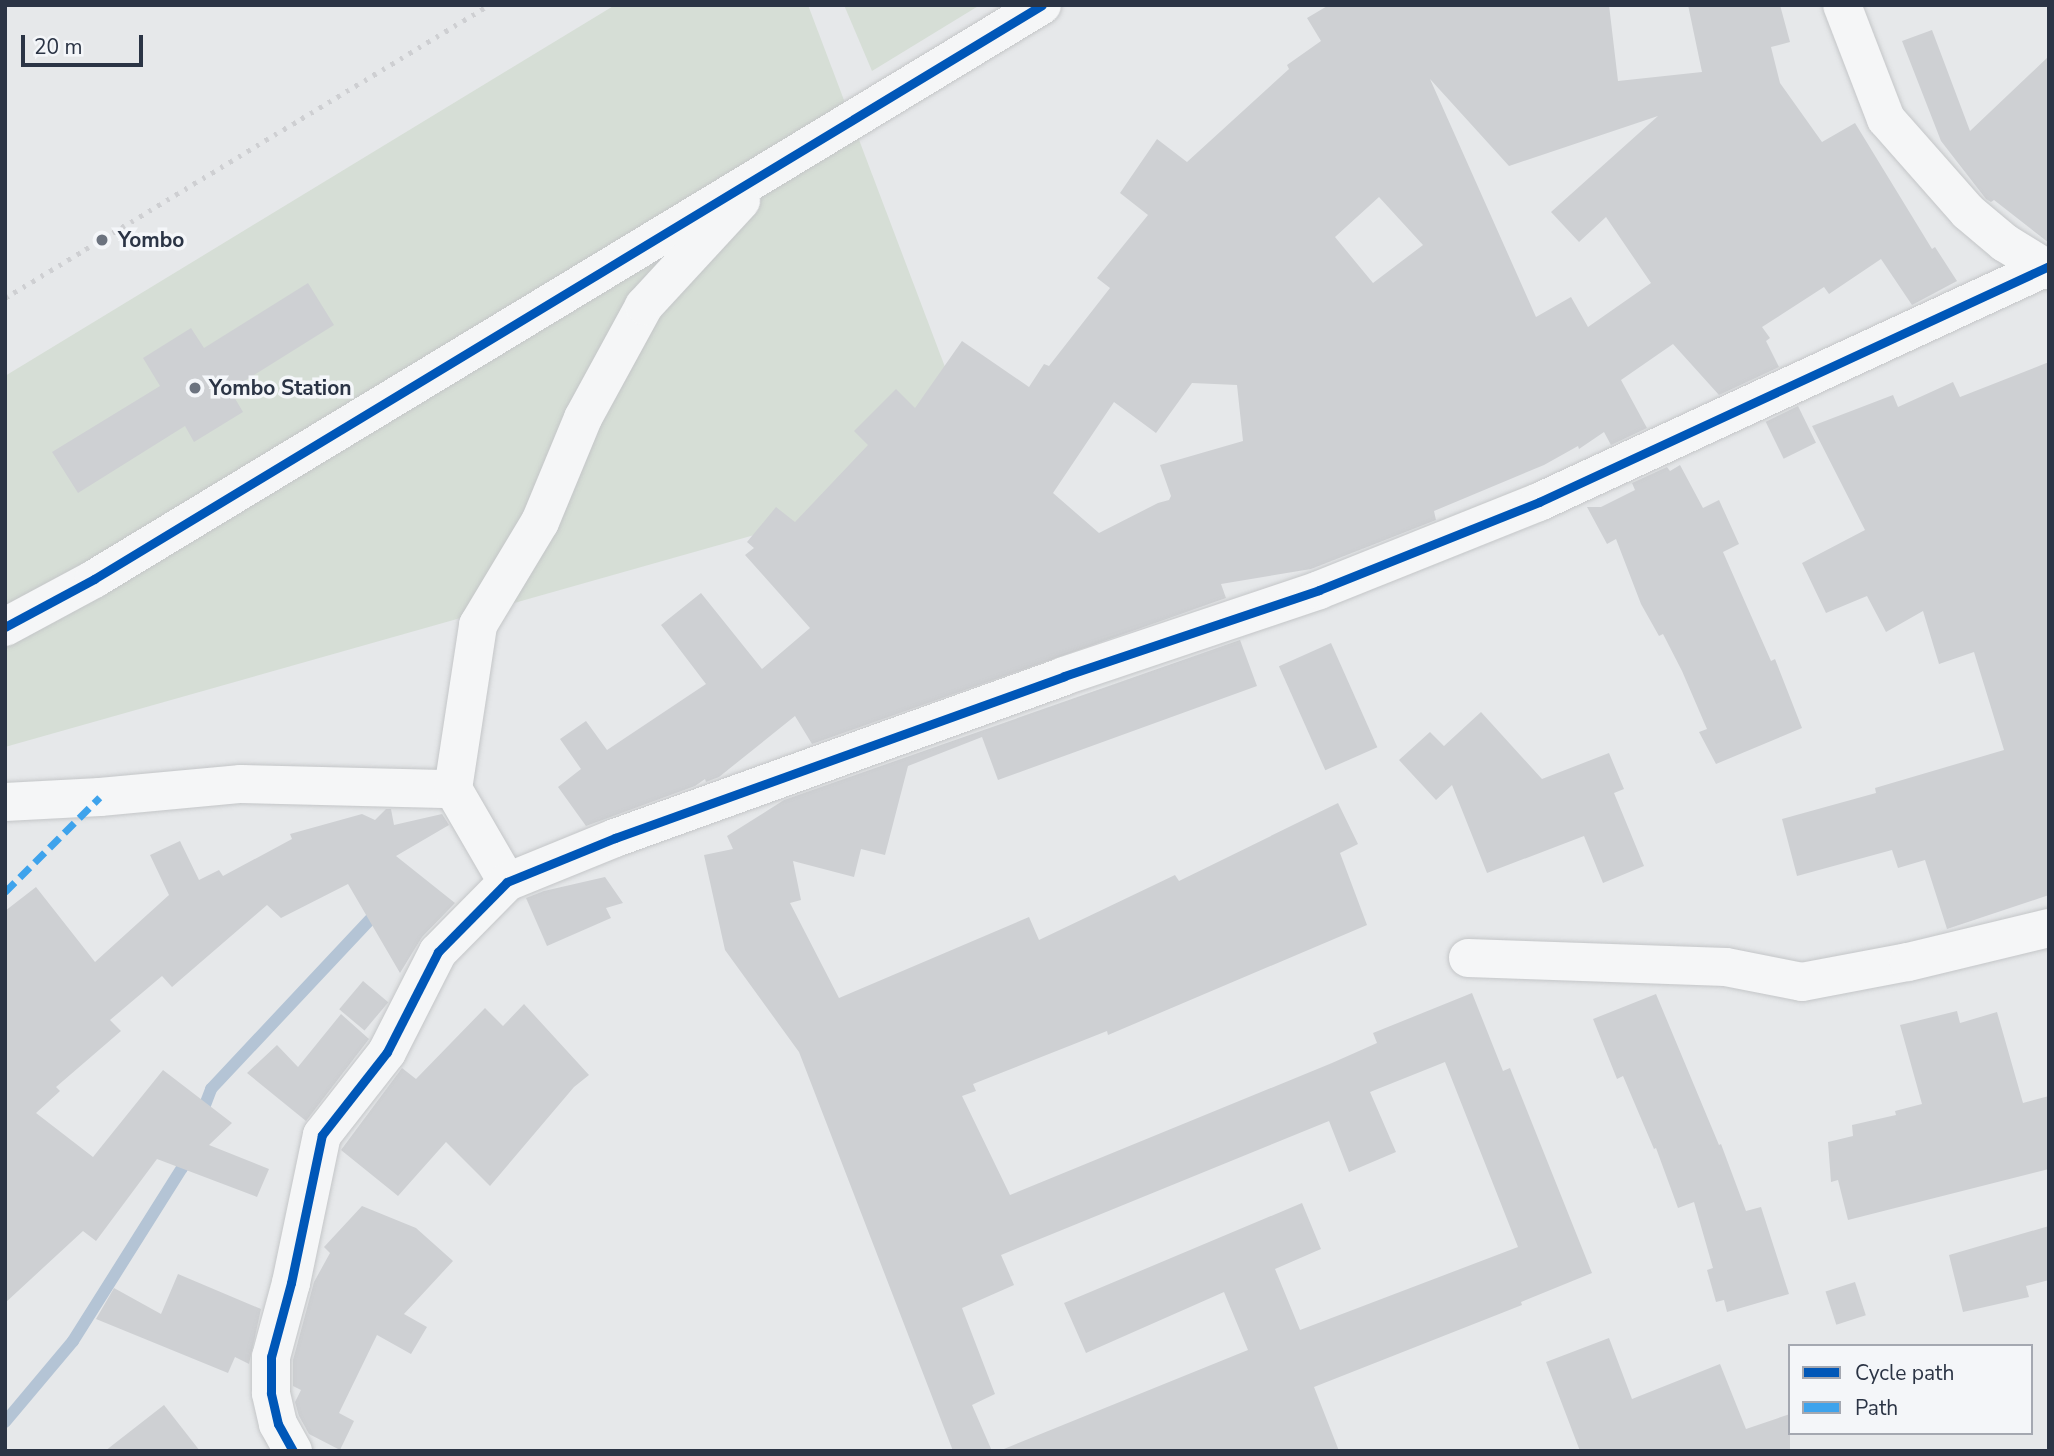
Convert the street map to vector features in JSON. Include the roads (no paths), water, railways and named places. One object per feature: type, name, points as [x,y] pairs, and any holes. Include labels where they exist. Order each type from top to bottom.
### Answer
[{"type":"street","points":[[5,627],[94,579],[1042,5]]},
{"type":"street","points":[[1842,5],[1886,119],[1968,212],[2005,243],[2048,268]]},
{"type":"street","points":[[507,882],[453,789],[478,625],[540,522],[583,418],[644,306],[771,169]]},
{"type":"street","points":[[293,1451],[278,1424],[271,1393],[271,1357],[292,1283],[322,1135],[387,1052],[438,952],[507,882],[615,838],[1038,685],[1319,590],[1539,502],[2048,268]]},
{"type":"street","points":[[5,802],[100,797],[241,783],[453,789]]},
{"type":"street","points":[[1468,958],[1726,967],[1802,982],[1908,962],[2049,928]]},
{"type":"waterway","points":[[200,1118],[211,1089],[381,908]]},
{"type":"waterway","points":[[5,1422],[73,1341],[182,1168],[186,1155]]},
{"type":"railway","points":[[5,298],[489,5]]},
{"type":"place","name":"Yombo","points":[[102,240]]},
{"type":"place","name":"Yombo Station","points":[[195,388]]}]
